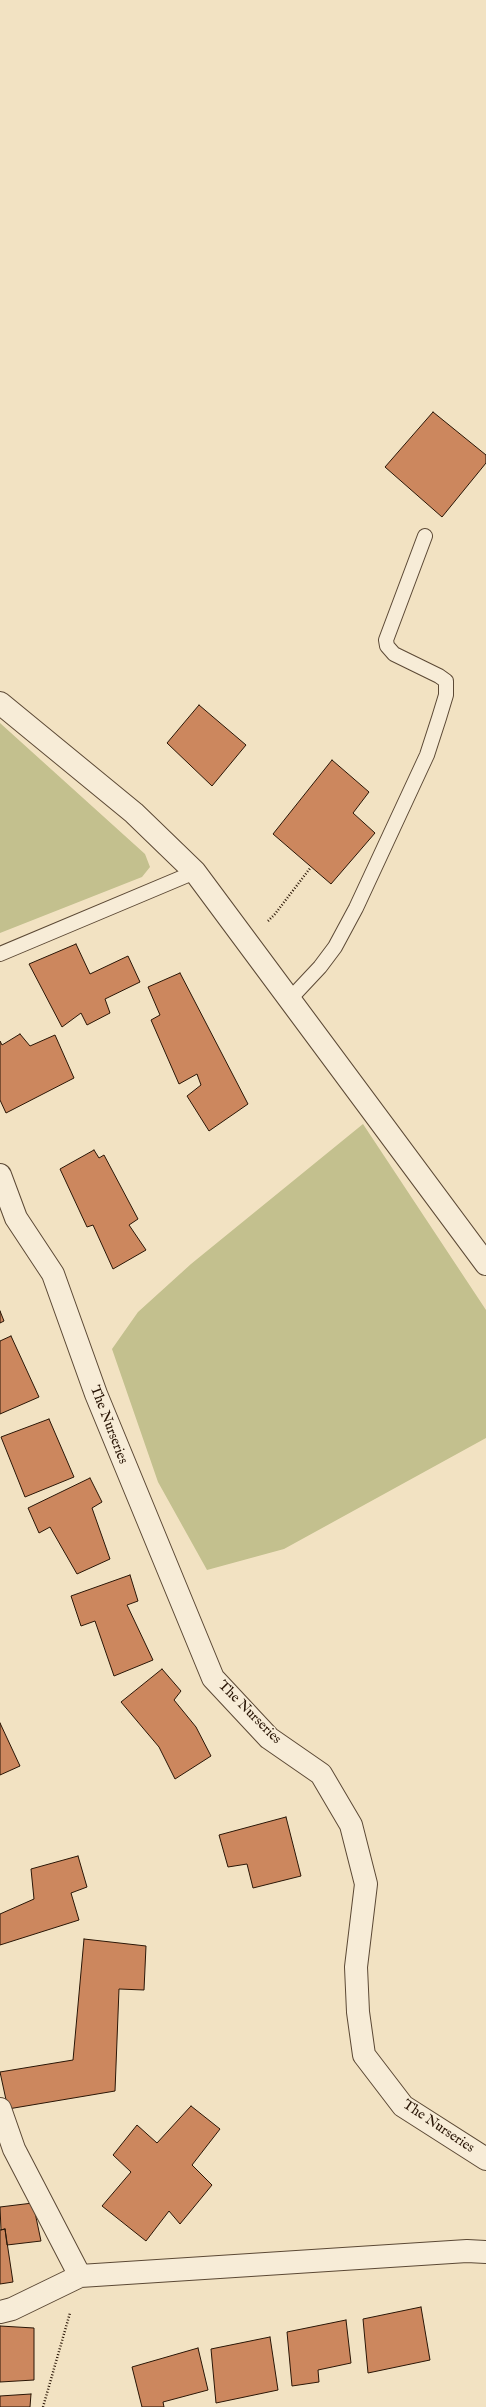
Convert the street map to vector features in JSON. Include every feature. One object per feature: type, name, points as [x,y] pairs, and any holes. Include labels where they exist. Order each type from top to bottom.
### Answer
[{"type":"street","points":[[0,703],[134,813],[195,872],[486,1264]]},
{"type":"street","name":"The Nurseries","points":[[0,1175],[16,1218],[53,1274],[96,1394],[213,1678],[269,1738],[321,1774],[351,1826],[366,1884],[356,1967],[358,2012],[364,2056],[403,2106],[486,2159]]},
{"type":"street","points":[[0,2109],[14,2148],[80,2276]]},
{"type":"street","points":[[0,2312],[12,2309],[80,2276],[467,2251],[486,2252]]},
{"type":"lane","points":[[290,999],[328,956],[352,914],[427,755],[440,718],[446,695],[446,681],[439,676],[394,654],[386,646],[386,640],[425,536]]},
{"type":"lane","points":[[0,954],[195,872]]},
{"type":"path","points":[[245,939],[275,914],[311,867]]},
{"type":"path","points":[[43,2407],[80,2276]]},
{"type":"shaded area","points":[[0,723],[145,854],[150,867],[142,877],[0,933]]},
{"type":"shaded area","points":[[363,1124],[486,1310],[486,1438],[284,1549],[207,1570],[158,1482],[112,1349],[138,1312],[191,1264]]},
{"type":"building","points":[[433,412],[486,455],[486,463],[442,517],[385,467]]},
{"type":"building","points":[[199,705],[246,745],[212,786],[167,743]]},
{"type":"building","points":[[332,760],[369,792],[353,813],[375,833],[331,884],[273,834]]},
{"type":"building","points":[[76,944],[90,974],[128,956],[140,982],[105,999],[110,1013],[87,1025],[81,1013],[62,1027],[29,964]]},
{"type":"building","points":[[180,973],[248,1104],[209,1131],[187,1096],[201,1085],[197,1074],[179,1084],[151,1020],[160,1015],[148,987]]},
{"type":"building","points":[[20,1034],[30,1046],[55,1035],[74,1078],[6,1113],[0,1100],[0,1041],[2,1045]]},
{"type":"building","points":[[94,1150],[99,1158],[104,1155],[138,1219],[129,1225],[146,1250],[113,1269],[93,1225],[87,1227],[60,1169]]},
{"type":"building","points":[[0,1311],[4,1321],[0,1323]]},
{"type":"building","points":[[11,1336],[39,1397],[0,1414],[0,1341]]},
{"type":"building","points":[[49,1419],[74,1477],[25,1497],[1,1437]]},
{"type":"building","points":[[90,1478],[102,1502],[92,1508],[110,1559],[77,1574],[50,1527],[39,1533],[28,1508]]},
{"type":"building","points":[[130,1575],[138,1601],[127,1605],[153,1660],[114,1676],[95,1621],[81,1626],[71,1596]]},
{"type":"building","points":[[162,1669],[181,1691],[174,1700],[196,1727],[211,1756],[175,1779],[159,1747],[121,1702]]},
{"type":"building","points":[[0,1723],[20,1766],[0,1775]]},
{"type":"building","points":[[286,1817],[301,1876],[253,1888],[247,1864],[228,1867],[219,1835]]},
{"type":"building","points":[[78,1856],[87,1887],[71,1893],[79,1920],[0,1945],[0,1914],[34,1899],[31,1869]]},
{"type":"building","points":[[84,1939],[146,1946],[144,1990],[119,1989],[115,2091],[8,2109],[0,2072],[73,2060]]},
{"type":"building","points":[[191,2106],[220,2129],[192,2165],[212,2185],[180,2224],[169,2211],[146,2241],[102,2206],[131,2172],[113,2155],[137,2125],[157,2143]]},
{"type":"building","points":[[33,2203],[41,2241],[7,2245],[5,2229],[1,2230],[0,2207]]},
{"type":"building","points":[[5,2229],[13,2282],[0,2284],[0,2230]]},
{"type":"building","points":[[421,2307],[430,2360],[368,2373],[363,2319]]},
{"type":"building","points":[[346,2320],[351,2363],[318,2370],[319,2382],[292,2386],[287,2332]]},
{"type":"building","points":[[0,2326],[34,2328],[34,2380],[0,2382]]},
{"type":"building","points":[[270,2337],[278,2390],[216,2403],[211,2349]]},
{"type":"building","points":[[198,2348],[208,2390],[163,2402],[164,2407],[142,2407],[132,2367]]},
{"type":"building","points":[[31,2394],[30,2407],[0,2407],[0,2396]]}]
